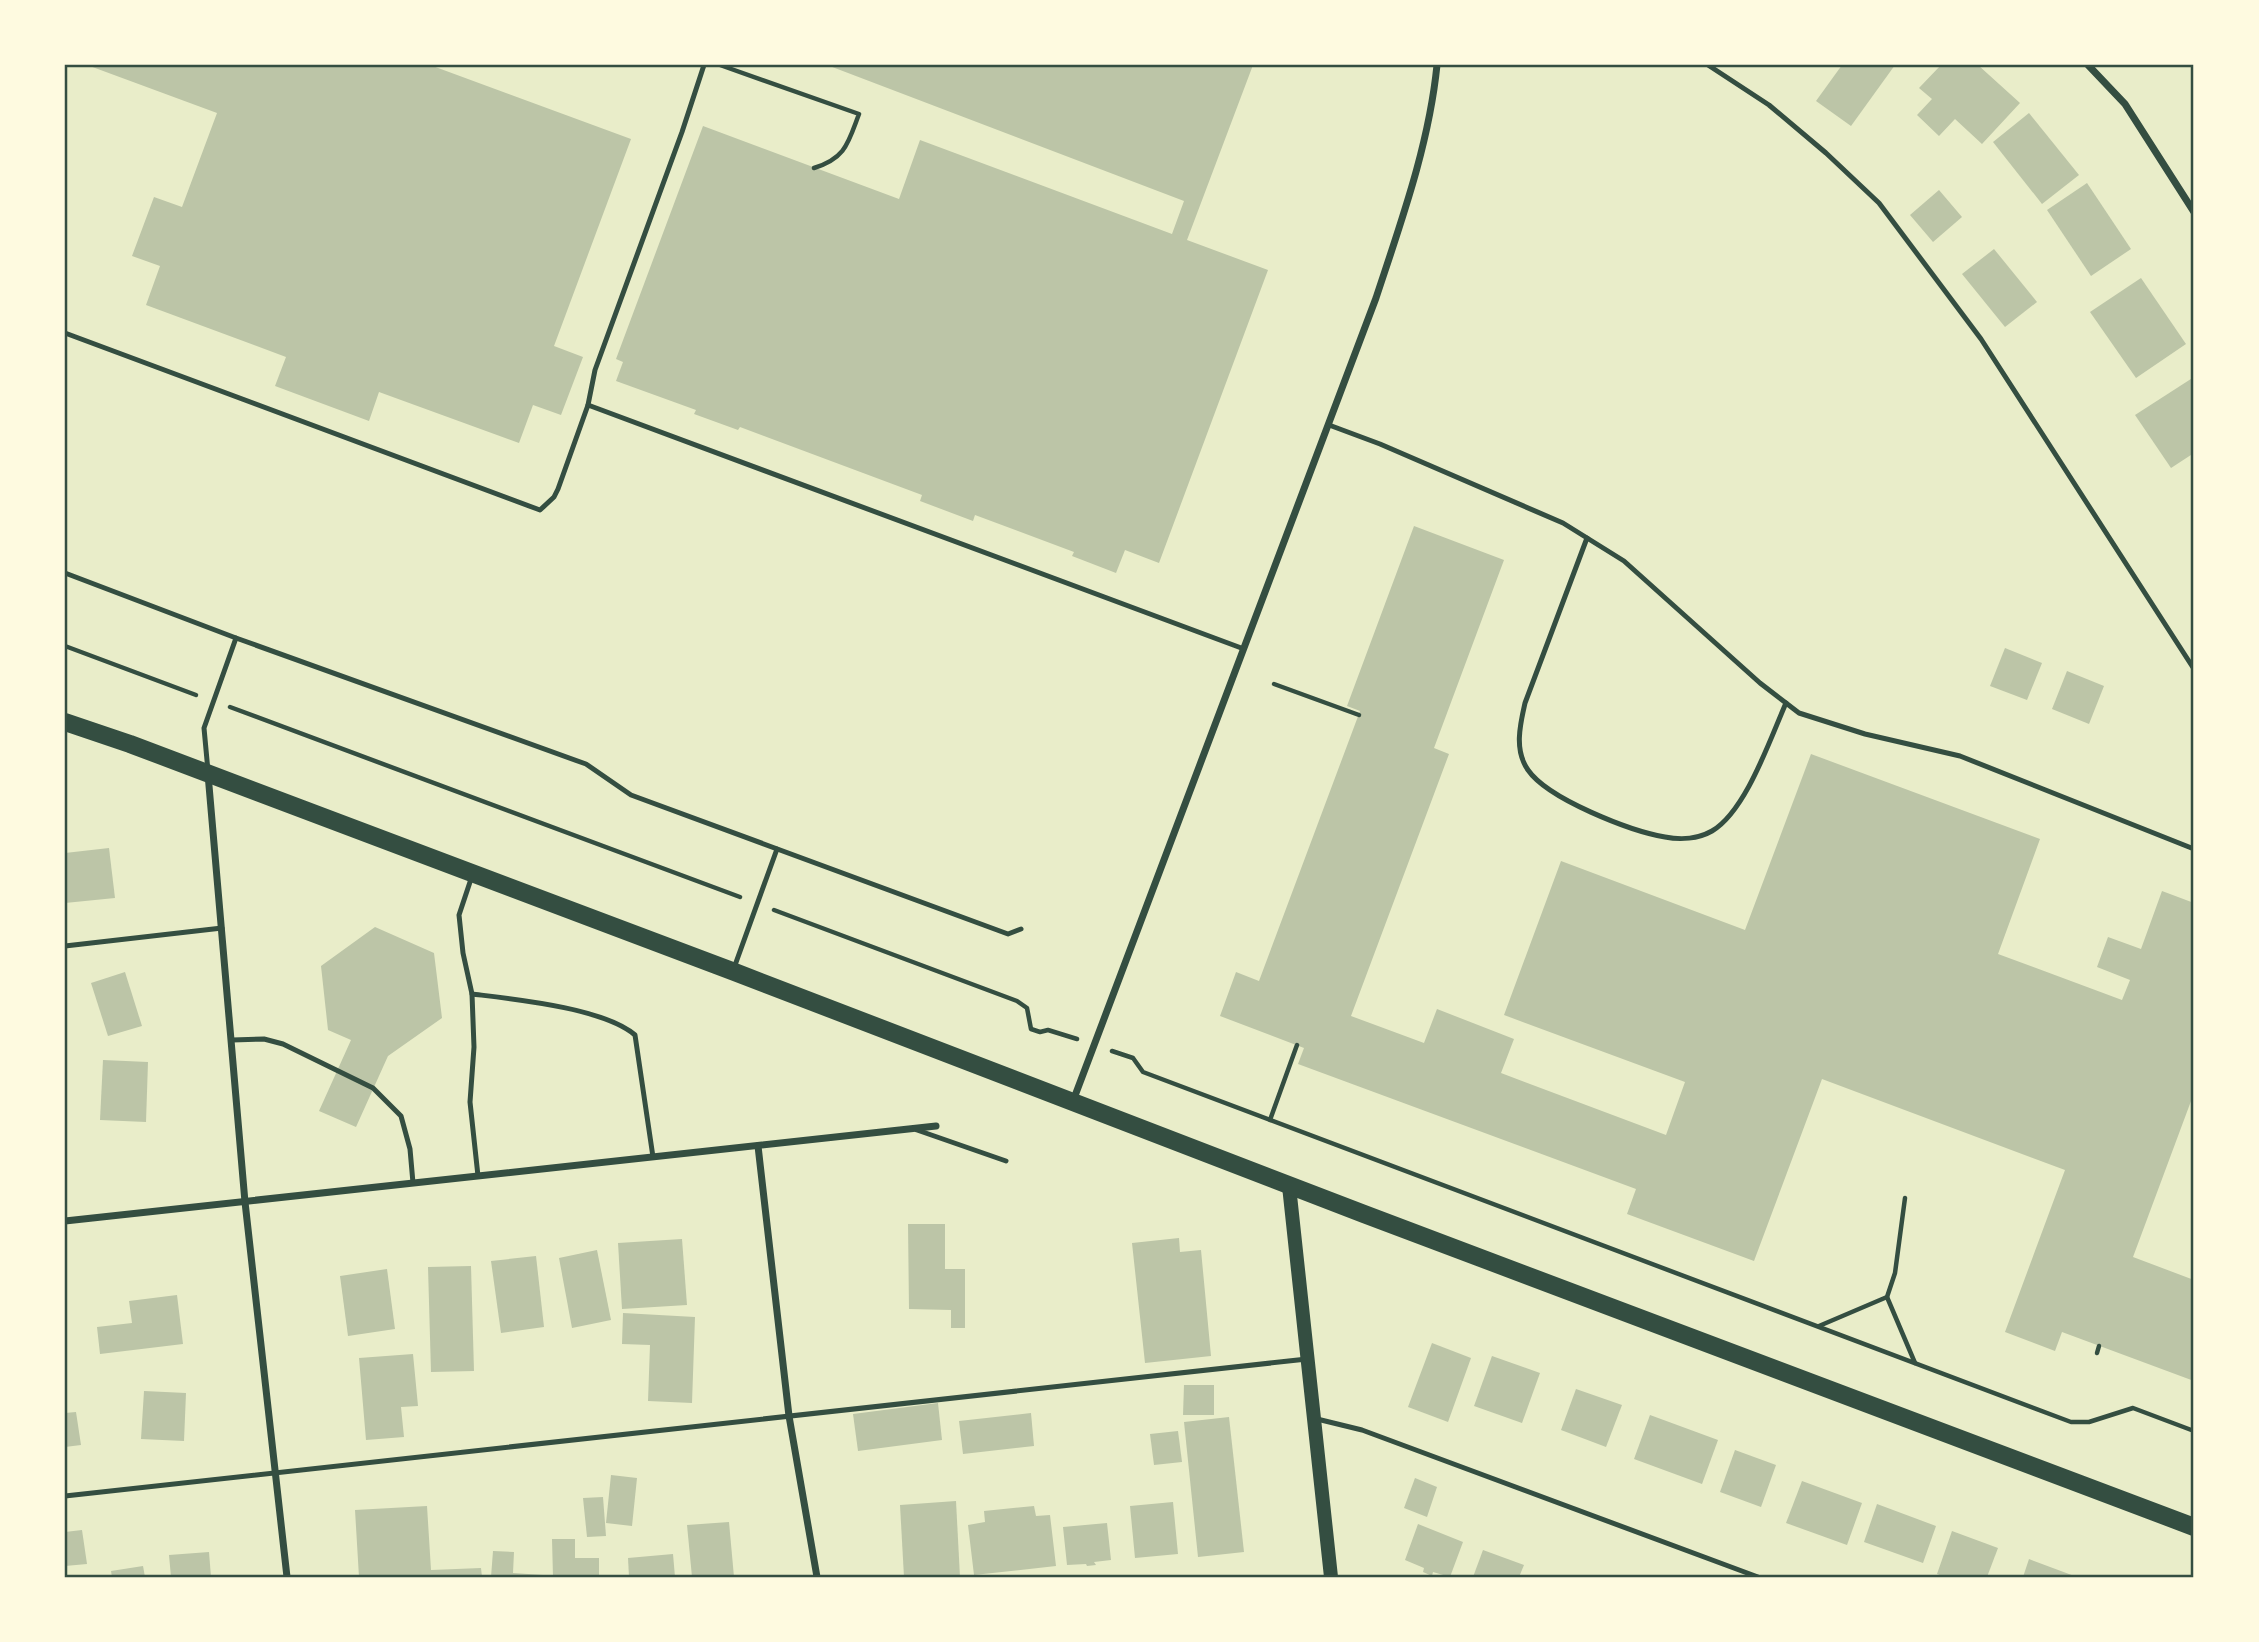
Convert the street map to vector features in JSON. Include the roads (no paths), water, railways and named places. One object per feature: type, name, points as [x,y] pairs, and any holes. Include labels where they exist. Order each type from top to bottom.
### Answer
[{"type":"main road","points":[[65,722],[733,971],[1289,1186],[2194,1527]]},
{"type":"main road","points":[[1289,1186],[1331,1577]]},
{"type":"street","points":[[1073,1101],[1376,298],[1412,188],[1434,97],[1437,65]]},
{"type":"street","points":[[2088,65],[2125,104],[2194,212]]},
{"type":"street","points":[[208,774],[245,1202],[287,1577]]},
{"type":"street","points":[[65,1221],[936,1126]]},
{"type":"street","points":[[758,1146],[789,1416],[817,1577]]},
{"type":"lane","points":[[65,333],[540,510],[558,489],[588,405],[595,370],[704,65]]},
{"type":"lane","points":[[1708,65],[1769,105],[1879,203],[1982,339],[2194,669]]},
{"type":"lane","points":[[588,405],[1244,649]]},
{"type":"lane","points":[[1329,425],[1380,444],[1563,523],[1624,561],[1760,683],[1799,713],[1866,734],[1959,756],[2194,849]]},
{"type":"lane","points":[[1587,538],[1525,703],[1520,729],[1520,750],[1527,768],[1544,786],[1570,802],[1636,829],[1665,838],[1701,836],[1714,830],[1731,815],[1748,787],[1786,703]]},
{"type":"lane","points":[[65,573],[236,638],[586,764],[631,795],[1008,934],[1021,929]]},
{"type":"lane","points":[[208,774],[204,728],[236,638]]},
{"type":"lane","points":[[733,971],[777,849]]},
{"type":"lane","points":[[473,873],[458,915],[471,994],[474,1047],[470,1102],[478,1176]]},
{"type":"lane","points":[[65,946],[222,928]]},
{"type":"lane","points":[[471,994],[534,1002],[585,1013],[625,1026],[635,1035],[653,1157]]},
{"type":"lane","points":[[232,1040],[264,1039],[283,1044],[373,1088],[401,1116],[410,1149],[412,1183]]},
{"type":"lane","points":[[914,1129],[1006,1161]]},
{"type":"lane","points":[[65,1496],[1308,1359]]},
{"type":"lane","points":[[1314,1418],[1362,1430],[1759,1577]]}]
